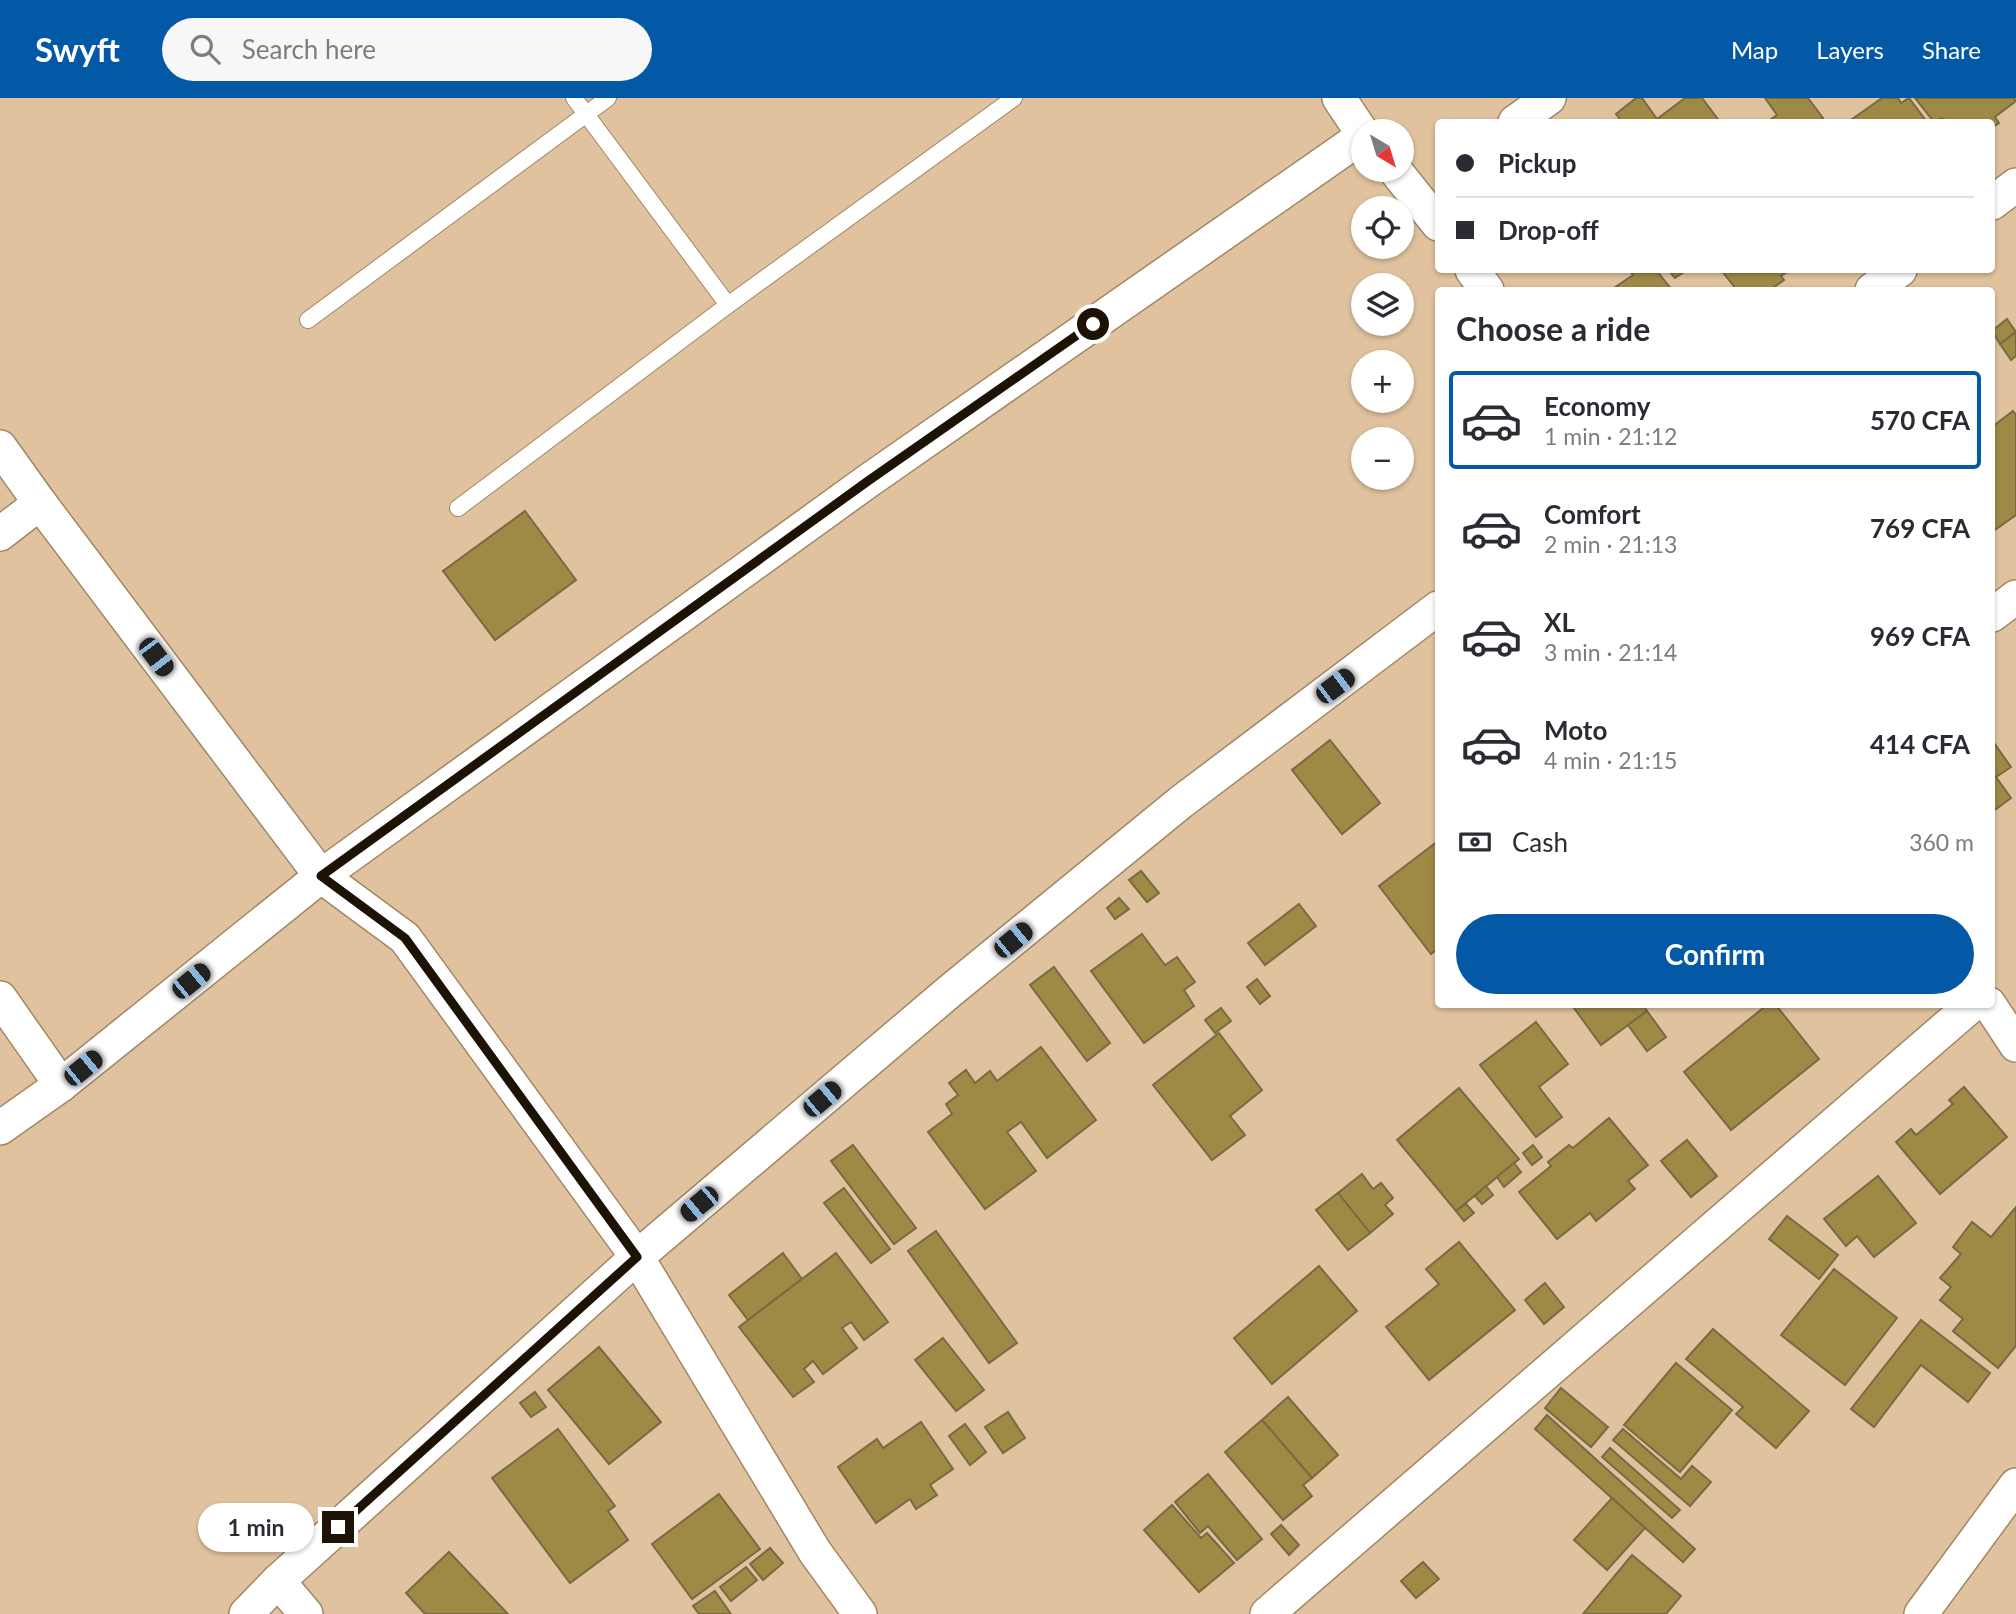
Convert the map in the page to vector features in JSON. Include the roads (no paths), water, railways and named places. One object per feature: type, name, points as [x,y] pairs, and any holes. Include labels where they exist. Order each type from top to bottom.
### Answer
[{"type":"street","points":[[1339,98],[1353,119]]},
{"type":"street","points":[[1519,119],[1549,98]]},
{"type":"street","points":[[0,1128],[61,1085],[321,876],[868,481],[1351,143]]},
{"type":"street","points":[[1417,180],[1435,218]]},
{"type":"street","points":[[1995,201],[2016,186]]},
{"type":"street","points":[[1875,287],[1896,273]]},
{"type":"street","points":[[0,447],[321,876],[405,938],[637,1257],[815,1552],[860,1614]]},
{"type":"street","points":[[0,534],[40,503]]},
{"type":"street","points":[[1995,613],[2016,597]]},
{"type":"street","points":[[246,1614],[278,1581],[637,1257],[950,991],[1181,802],[1435,610]]},
{"type":"street","points":[[0,998],[61,1085]]},
{"type":"street","points":[[1267,1614],[1968,1008]]},
{"type":"street","points":[[1992,1008],[2016,1045]]},
{"type":"street","points":[[1920,1614],[2016,1485]]},
{"type":"street","points":[[278,1581],[306,1614]]},
{"type":"lane","points":[[574,98],[729,305]]},
{"type":"lane","points":[[308,320],[608,98]]},
{"type":"lane","points":[[458,508],[729,305],[1014,98]]}]
